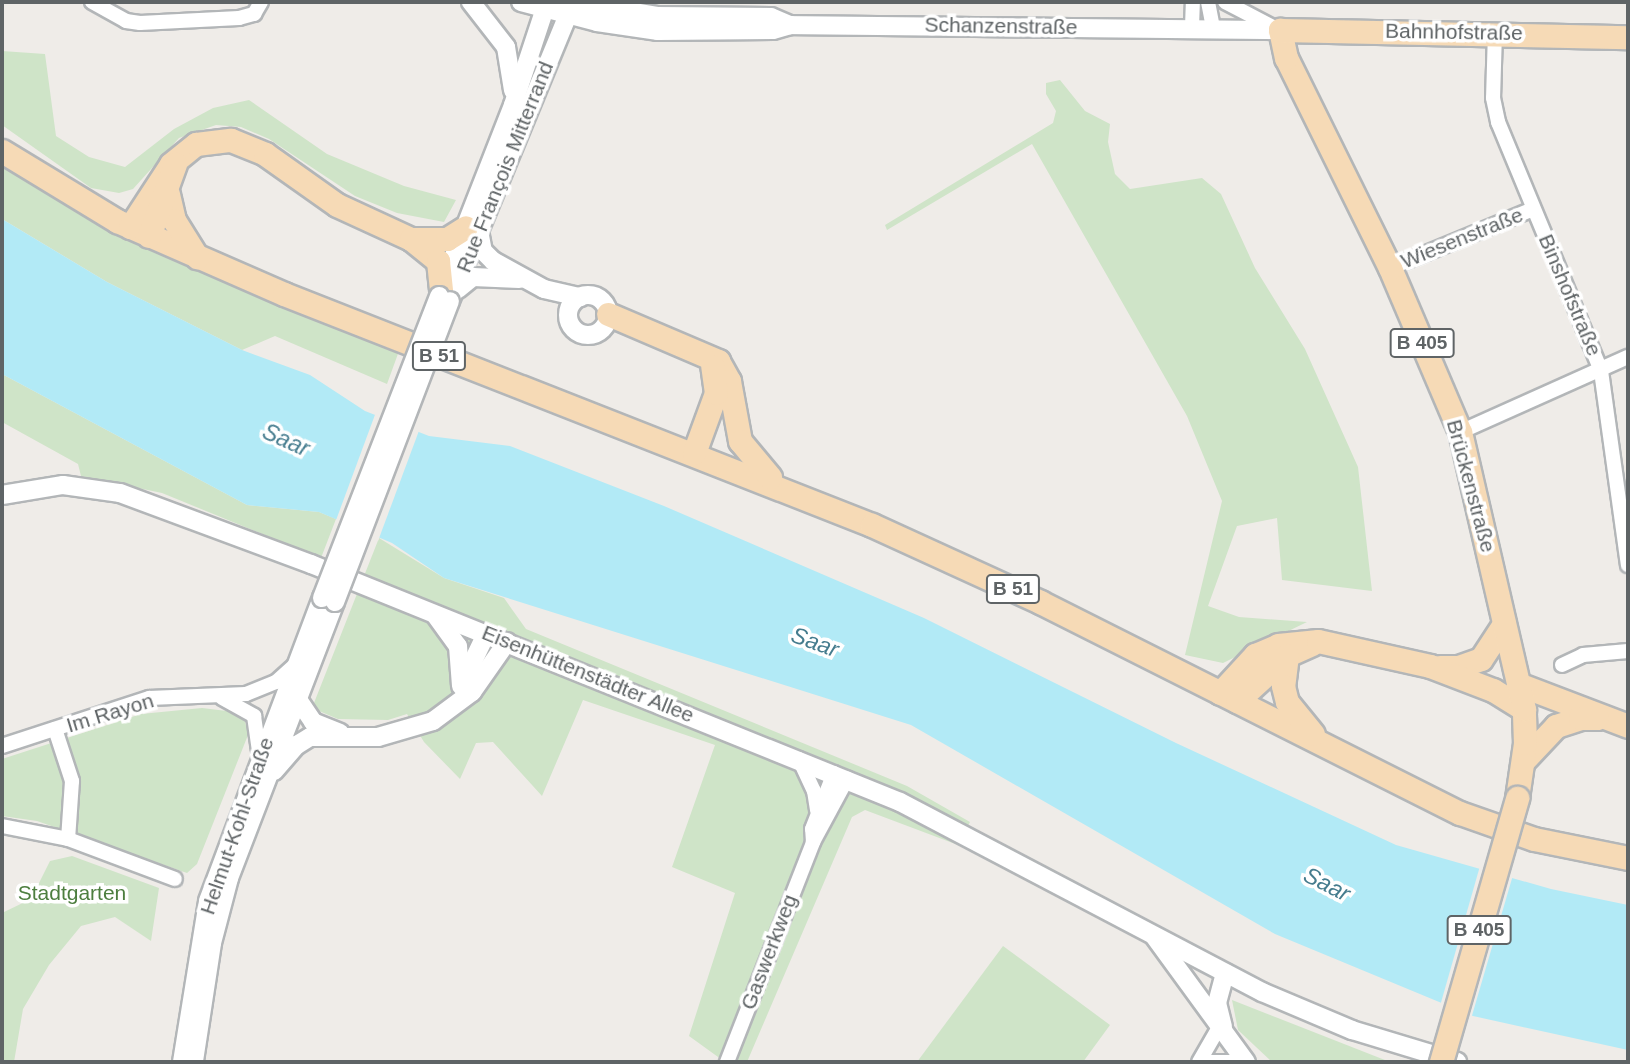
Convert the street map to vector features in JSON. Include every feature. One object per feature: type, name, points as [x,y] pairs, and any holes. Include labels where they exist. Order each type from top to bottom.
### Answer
[{"type":"main road","name":"Bahnhofstraße","points":[[1289,30],[1494,32],[1628,37]]},
{"type":"main road","name":"Brückenstraße","points":[[1289,30],[1299,77],[1390,268],[1460,432],[1524,709],[1517,798],[1441,1062]]},
{"type":"main road","points":[[139,231],[163,172],[178,158],[205,141],[245,143],[337,205],[411,239],[438,261],[446,295]]},
{"type":"main road","name":"B 51","points":[[2,151],[139,231],[197,257],[784,487],[1040,602],[1460,813],[1534,839],[1628,858]]},
{"type":"main road","points":[[139,231],[168,194],[178,158]]},
{"type":"main road","points":[[168,194],[174,220],[197,257]]},
{"type":"main road","points":[[411,239],[447,239],[472,229]]},
{"type":"main road","points":[[605,322],[699,350],[725,371],[731,409],[749,457],[784,487]]},
{"type":"main road","points":[[699,350],[713,369],[716,393],[703,457]]},
{"type":"main road","points":[[703,457],[731,409]]},
{"type":"main road","points":[[1430,666],[1458,667],[1481,659],[1504,624]]},
{"type":"main road","points":[[1229,697],[1287,655],[1318,641]]},
{"type":"main road","points":[[1229,697],[1255,655],[1278,645],[1318,641],[1430,666],[1493,690],[1524,709]]},
{"type":"main road","name":"B 51","points":[[1287,655],[1283,686],[1287,702],[1325,746]]},
{"type":"main road","points":[[1518,684],[1628,726]]},
{"type":"main road","points":[[1522,761],[1556,726],[1580,718],[1604,719]]},
{"type":"street","points":[[92,2],[126,21],[141,23],[239,18],[254,14],[261,2]]},
{"type":"street","points":[[471,2],[506,47],[513,105]]},
{"type":"street","name":"Schanzenstraße","points":[[521,2],[572,6],[598,15],[705,33],[773,30],[790,24],[1213,28]]},
{"type":"street","points":[[1192,27],[1193,2]]},
{"type":"street","points":[[1208,2],[1213,28]]},
{"type":"street","name":"Bahnhofstraße","points":[[1225,2],[1289,30]]},
{"type":"street","name":"Rue François Mitterrand","points":[[472,229],[536,27],[546,5]]},
{"type":"street","name":"Rue François Mitterrand","points":[[329,600],[472,229],[572,6]]},
{"type":"street","name":"Bahnhofstraße","points":[[1213,28],[1289,30]]},
{"type":"street","name":"Binshofstraße","points":[[1494,32],[1494,109],[1601,371],[1628,565]]},
{"type":"street","name":"Wiesenstraße","points":[[1390,268],[1533,209]]},
{"type":"street","points":[[472,229],[484,251],[522,279],[544,289],[580,297],[596,297],[605,322],[590,335],[578,332],[570,323],[568,311],[544,289]]},
{"type":"street","points":[[446,295],[473,277],[522,279]]},
{"type":"street","points":[[568,311],[580,297]]},
{"type":"street","points":[[1460,432],[1628,357]]},
{"type":"street","name":"Eisenhüttenstädter Allee","points":[[2,495],[63,485],[120,493],[433,613],[840,776],[971,836],[1225,973],[1352,1030],[1457,1062]]},
{"type":"street","name":"Helmut-Kohl-Straße","points":[[182,1062],[208,901],[295,665],[329,600]]},
{"type":"street","name":"Helmut-Kohl-Straße","points":[[194,1062],[215,928],[259,794],[297,698],[329,600]]},
{"type":"street","points":[[433,613],[458,646],[461,686]]},
{"type":"street","points":[[454,706],[486,634]]},
{"type":"street","points":[[259,794],[297,745],[310,737],[378,737],[419,728],[454,706],[492,669],[507,642]]},
{"type":"street","points":[[1562,665],[1584,655],[1628,651]]},
{"type":"street","name":"Im Rayon","points":[[2,746],[149,698],[221,697],[261,689],[295,665]]},
{"type":"street","points":[[221,697],[254,716],[260,758]]},
{"type":"street","points":[[297,698],[313,722],[354,736]]},
{"type":"street","points":[[55,729],[72,780],[68,839]]},
{"type":"street","name":"Gaswerkweg","points":[[799,759],[814,791],[817,812],[813,842]]},
{"type":"street","name":"Gaswerkweg","points":[[817,812],[840,776]]},
{"type":"street","name":"Gaswerkweg","points":[[727,1062],[840,776]]},
{"type":"street","points":[[2,827],[68,839],[175,879]]},
{"type":"street","name":"Eisenhüttenstädter Allee","points":[[1152,934],[1244,1062]]},
{"type":"street","name":"Eisenhüttenstädter Allee","points":[[1223,1034],[1217,1003],[1225,973]]},
{"type":"street","points":[[1199,1062],[1223,1034]]},
{"type":"street","points":[[1204,1062],[1244,1062]]},
{"type":"green space","points":[[2,51],[45,54],[56,136],[89,157],[125,167],[174,129],[213,108],[249,100],[327,154],[404,186],[456,200],[444,222],[397,213],[355,196],[269,139],[241,127],[216,125],[179,138],[133,189],[119,193],[91,188],[2,125]]},
{"type":"green space","points":[[1060,80],[1085,111],[1110,124],[1108,142],[1115,174],[1130,189],[1202,178],[1221,194],[1255,268],[1305,349],[1358,467],[1372,591],[1282,580],[1277,518],[1237,526],[1208,606],[1239,617],[1307,622],[1223,663],[1185,655],[1222,501],[1187,416],[1032,144],[887,230],[885,225],[1053,123],[1056,111],[1046,94],[1046,83]]},
{"type":"green space","points":[[2,163],[106,228],[218,280],[399,351],[387,384],[275,336],[242,350],[107,282],[2,219]]},
{"type":"green space","points":[[2,374],[247,505],[319,512],[336,519],[321,558],[162,493],[81,476],[78,464],[2,422]]},
{"type":"green space","points":[[379,538],[444,578],[504,598],[526,629],[907,786],[970,822],[958,845],[865,810],[852,817],[747,1062],[725,1062],[689,1036],[735,893],[672,867],[715,745],[583,700],[542,796],[493,742],[476,743],[460,779],[424,742],[407,714],[388,720],[338,719],[312,708]]},
{"type":"green space","points":[[202,708],[235,712],[245,721],[248,735],[197,864],[187,873],[37,821],[2,816],[2,759],[141,714]]},
{"type":"green space","name":"Stadtgarten","points":[[72,856],[159,888],[151,941],[115,917],[81,926],[49,965],[23,1009],[14,1062],[2,1062],[2,913],[31,899],[50,861]]},
{"type":"green space","points":[[1003,946],[1110,1025],[1083,1062],[917,1062]]},
{"type":"green space","points":[[1232,1000],[1390,1062],[1272,1062],[1238,1030]]},
{"type":"water","name":"Saar","points":[[2,219],[107,282],[242,350],[310,375],[365,411],[429,436],[510,446],[664,506],[924,618],[1176,743],[1396,845],[1551,889],[1628,905],[1628,1050],[1473,1016],[1275,934],[911,725],[444,578],[392,543],[319,512],[247,505],[2,374]]},
{"type":"pier","points":[[376,412],[420,428],[378,541],[335,523]]},
{"type":"pier","points":[[1480,866],[1513,875],[1471,1019],[1440,1006]]}]
